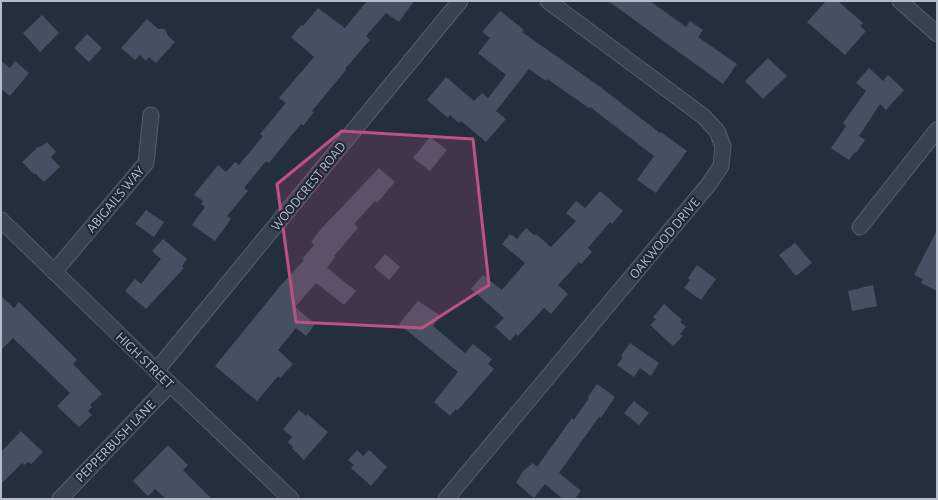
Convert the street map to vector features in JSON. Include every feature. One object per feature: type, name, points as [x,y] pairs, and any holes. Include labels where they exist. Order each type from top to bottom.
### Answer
[{"type":"street","name":"WOODCREST ROAD","points":[[156,371],[460,1]]},
{"type":"street","name":"OAKWOOD DRIVE","points":[[446,499],[709,184],[721,166],[723,146],[716,131],[703,116],[548,1]]},
{"type":"street","points":[[900,1],[937,34]]},
{"type":"street","name":"ABIGAIL'S WAY","points":[[54,272],[146,163],[151,115]]},
{"type":"street","points":[[860,227],[937,130]]},
{"type":"street","name":"HIGH STREET","points":[[1,220],[156,371],[291,499]]},
{"type":"street","name":"PEPPERBUSH LANE","points":[[60,499],[170,384]]},
{"type":"highlighted area","points":[[342,131],[473,139],[489,285],[422,328],[296,322],[277,184]]},
{"type":"building","points":[[367,1],[414,1],[399,22],[386,13],[366,36],[370,40],[312,111],[314,112],[303,126],[301,124],[269,163],[266,161],[244,188],[248,191],[227,216],[231,219],[215,241],[192,225],[205,207],[201,204],[203,201],[194,195],[218,165],[226,172],[235,162],[239,165],[263,136],[260,134],[286,103],[279,98],[314,57],[291,37],[301,25],[303,26],[318,8],[345,28]]},
{"type":"building","points":[[608,1],[650,1],[686,27],[690,21],[703,30],[698,37],[737,64],[723,84]]},
{"type":"building","points":[[826,1],[838,1],[863,23],[860,26],[866,31],[845,55],[807,22]]},
{"type":"building","points":[[500,11],[524,30],[522,32],[599,86],[660,133],[661,132],[687,151],[656,193],[637,180],[654,156],[590,107],[589,108],[547,79],[546,81],[529,69],[496,111],[506,119],[486,142],[461,121],[459,123],[450,115],[448,118],[427,100],[446,77],[474,101],[482,93],[488,98],[506,75],[478,53],[490,38],[482,32]]},
{"type":"building","points":[[42,15],[59,33],[40,52],[23,33]]},
{"type":"building","points":[[147,19],[158,29],[165,29],[168,36],[175,42],[156,63],[149,57],[146,61],[140,55],[135,60],[121,48]]},
{"type":"building","points":[[87,34],[102,48],[89,62],[74,48]]},
{"type":"building","points":[[768,58],[787,76],[763,99],[745,81]]},
{"type":"building","points":[[1,61],[10,68],[15,61],[29,73],[10,96],[1,89]]},
{"type":"building","points":[[869,68],[883,81],[888,75],[904,90],[886,110],[880,104],[859,136],[865,140],[857,152],[854,153],[849,160],[831,148],[846,126],[843,123],[866,91],[856,83]]},
{"type":"building","points":[[430,137],[447,150],[430,171],[413,158]]},
{"type":"building","points":[[47,142],[56,152],[51,157],[60,167],[44,182],[22,162],[38,147]]},
{"type":"building","points":[[379,168],[395,182],[377,203],[375,201],[354,224],[358,228],[334,256],[335,257],[327,268],[356,291],[344,305],[316,283],[295,307],[315,324],[306,336],[296,328],[278,350],[293,364],[280,378],[278,376],[257,401],[215,366],[281,285],[304,260],[302,259],[314,245],[311,242],[321,229]]},
{"type":"building","points":[[600,191],[623,211],[612,224],[610,222],[588,248],[592,252],[581,264],[579,262],[558,285],[568,294],[551,314],[544,308],[518,336],[516,334],[510,341],[495,327],[504,318],[471,289],[483,275],[502,290],[525,263],[502,244],[510,234],[517,239],[526,228],[534,235],[536,234],[551,247],[576,221],[566,213],[576,201],[585,208]]},
{"type":"building","points":[[146,210],[164,222],[154,237],[135,224]]},
{"type":"building","points":[[937,230],[937,291],[921,283],[923,279],[914,275]]},
{"type":"building","points":[[163,239],[187,259],[182,266],[184,268],[146,309],[125,291],[135,279],[141,284],[161,259],[152,251]]},
{"type":"building","points":[[795,243],[812,263],[796,276],[779,255]]},
{"type":"building","points":[[385,254],[400,267],[389,280],[374,267]]},
{"type":"building","points":[[697,265],[716,279],[701,300],[684,288],[690,280],[688,278]]},
{"type":"building","points":[[873,285],[877,306],[852,311],[848,291]]},
{"type":"building","points":[[1,296],[14,308],[19,302],[77,360],[73,364],[102,394],[90,405],[92,407],[88,411],[92,415],[79,427],[57,406],[70,393],[13,338],[1,350]]},
{"type":"building","points":[[418,301],[441,316],[433,326],[465,353],[473,344],[492,359],[488,364],[494,369],[457,411],[456,409],[450,416],[434,402],[458,372],[399,324]]},
{"type":"building","points":[[664,304],[682,320],[680,322],[686,327],[680,334],[683,336],[673,346],[650,325],[656,319],[653,317]]},
{"type":"building","points":[[630,343],[659,363],[651,376],[640,368],[634,377],[617,365]]},
{"type":"building","points":[[597,384],[615,397],[559,473],[581,491],[575,499],[563,499],[545,484],[534,498],[516,483],[523,471],[533,463],[537,467],[572,418],[574,420]]},
{"type":"building","points":[[634,401],[649,413],[639,425],[624,413]]},
{"type":"building","points":[[299,410],[306,416],[307,414],[328,432],[304,460],[292,448],[293,447],[288,442],[292,437],[283,429]]},
{"type":"building","points":[[21,431],[43,452],[31,464],[28,462],[24,465],[22,463],[1,484],[1,452]]},
{"type":"building","points":[[168,445],[188,465],[183,470],[212,499],[166,499],[155,489],[148,496],[133,481]]},
{"type":"building","points":[[357,450],[363,456],[369,450],[387,467],[371,486],[351,468],[354,465],[348,460]]}]
